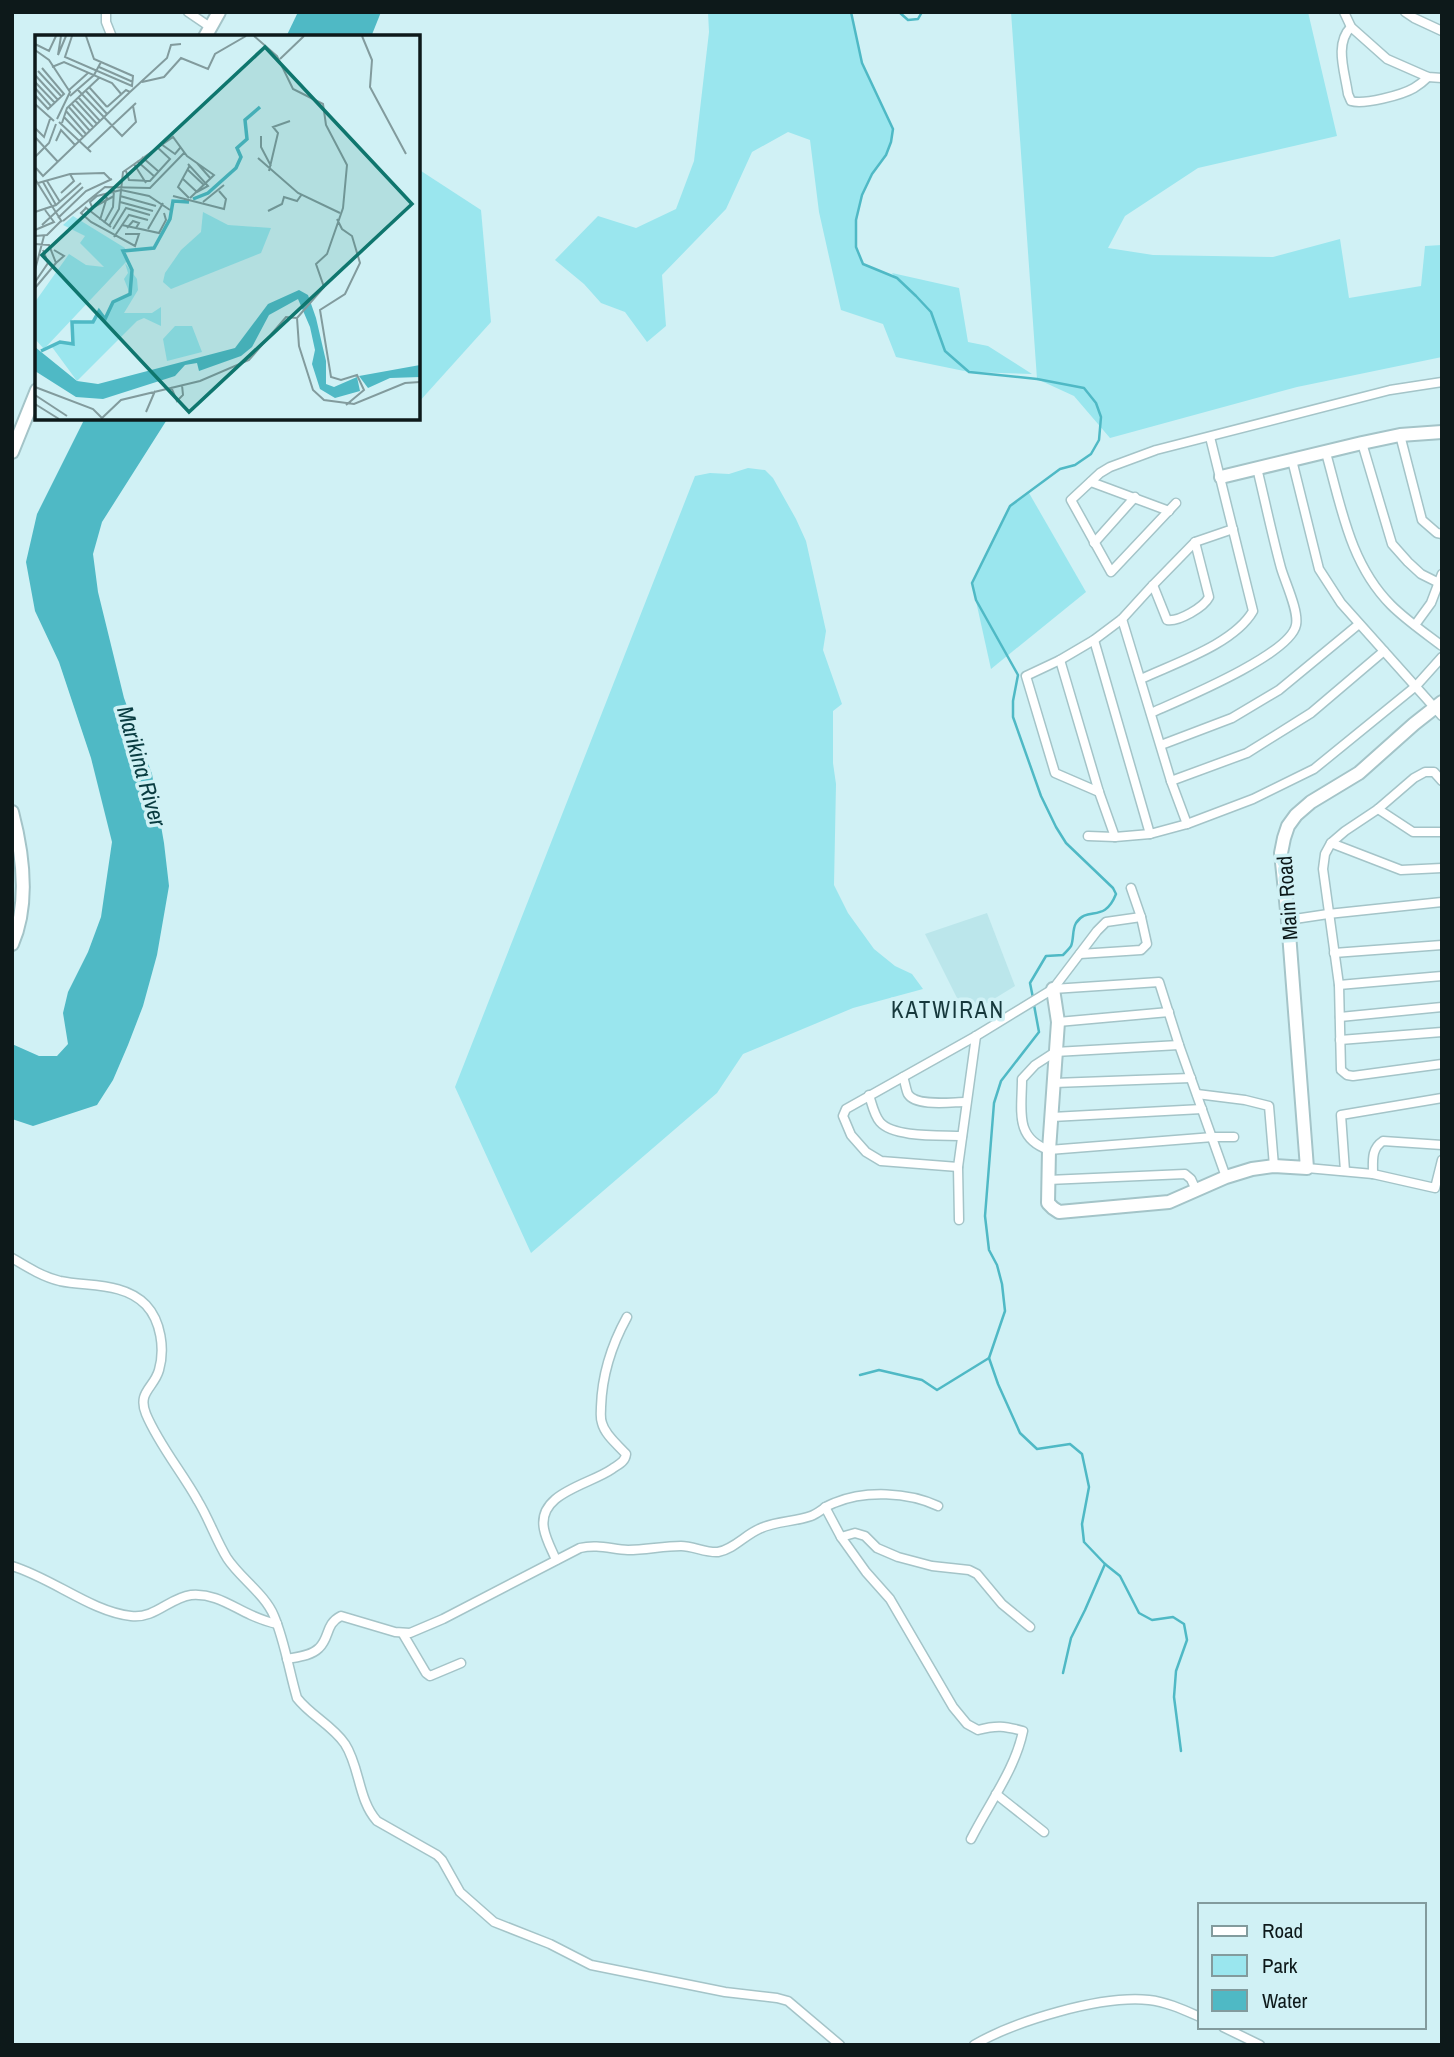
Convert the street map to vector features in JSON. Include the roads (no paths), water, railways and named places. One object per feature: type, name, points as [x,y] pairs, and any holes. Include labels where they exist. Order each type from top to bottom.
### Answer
[{"type":"street","points":[[106,12],[110,35]]},
{"type":"street","points":[[188,12],[207,32],[219,12]]},
{"type":"street","points":[[1344,12],[1351,27],[1387,58],[1428,77],[1442,78]]},
{"type":"street","points":[[1405,12],[1442,31]]},
{"type":"street","points":[[1351,27],[1344,34],[1341,44],[1351,101],[1358,103],[1414,89],[1428,77]]},
{"type":"street","points":[[1176,503],[1111,572],[1070,500],[1110,467],[1156,450],[1390,390],[1442,382]]},
{"type":"street","points":[[12,452],[35,395]]},
{"type":"street","points":[[1221,477],[1400,435],[1442,432]]},
{"type":"street","points":[[1400,435],[1422,520],[1437,534],[1442,534]]},
{"type":"street","points":[[1141,679],[1218,643],[1237,631],[1253,611],[1210,438]]},
{"type":"street","points":[[1363,443],[1392,544],[1421,574],[1440,578],[1431,603],[1415,625]]},
{"type":"street","points":[[1326,453],[1351,543],[1374,587],[1392,607],[1442,646]]},
{"type":"street","points":[[1292,460],[1320,569],[1341,603],[1439,709]]},
{"type":"street","points":[[1151,713],[1254,663],[1286,640],[1296,627],[1297,618],[1282,570],[1257,468]]},
{"type":"street","points":[[1091,482],[1169,511]]},
{"type":"street","points":[[1094,543],[1135,498]]},
{"type":"street","points":[[1099,792],[1055,773],[1026,676],[1094,640],[1122,619],[1195,542],[1233,529]]},
{"type":"street","points":[[1153,585],[1167,620],[1174,621],[1206,604],[1209,597],[1195,542]]},
{"type":"street","points":[[1122,619],[1171,781],[1187,824]]},
{"type":"street","points":[[1161,745],[1232,718],[1268,697],[1359,624]]},
{"type":"street","points":[[1094,640],[1150,834]]},
{"type":"street","points":[[1171,781],[1247,753],[1311,713],[1384,652]]},
{"type":"street","points":[[1088,836],[1150,834],[1187,824],[1253,799],[1314,769],[1416,685],[1442,657]]},
{"type":"street","points":[[1060,660],[1115,837]]},
{"type":"street","name":"Main Road","points":[[1307,1168],[1289,920],[1281,853],[1288,826],[1311,802],[1359,773],[1414,724],[1439,709]]},
{"type":"street","points":[[1442,780],[1434,772],[1426,772],[1414,778],[1378,809],[1331,843],[1325,854],[1323,869],[1339,985],[1341,1070],[1353,1076],[1442,1064]]},
{"type":"street","points":[[1378,809],[1413,832],[1442,832]]},
{"type":"street","points":[[12,812],[22,861],[22,913],[12,944]]},
{"type":"street","points":[[1331,843],[1401,870],[1442,868]]},
{"type":"street","points":[[1080,954],[1141,950],[1147,944],[1131,888]]},
{"type":"street","points":[[1289,920],[1442,902]]},
{"type":"street","points":[[958,1167],[881,1161],[866,1152],[850,1135],[843,1116],[846,1109],[1053,989],[1107,922],[1141,917]]},
{"type":"street","points":[[1334,953],[1442,944]]},
{"type":"street","points":[[1339,985],[1442,976]]},
{"type":"street","points":[[1053,989],[1159,982],[1226,1177]]},
{"type":"street","points":[[1053,989],[1058,1022],[1048,1203],[1059,1212],[1169,1202],[1226,1177],[1274,1166],[1373,1174],[1435,1188],[1442,1160]]},
{"type":"street","points":[[1340,1017],[1442,1007]]},
{"type":"street","points":[[1058,1022],[1169,1012]]},
{"type":"street","points":[[1340,1040],[1442,1032]]},
{"type":"street","points":[[959,1220],[958,1167],[976,1036]]},
{"type":"street","points":[[1179,1045],[1055,1052],[1035,1065],[1022,1079],[1021,1123],[1026,1134],[1035,1145],[1049,1150],[1234,1137]]},
{"type":"street","points":[[903,1077],[909,1095],[915,1100],[965,1102]]},
{"type":"street","points":[[1054,1083],[1191,1078]]},
{"type":"street","points":[[1198,1094],[1269,1106],[1274,1166]]},
{"type":"street","points":[[869,1096],[878,1119],[887,1128],[905,1133],[962,1136]]},
{"type":"street","points":[[1345,1171],[1341,1115],[1442,1098]]},
{"type":"street","points":[[1052,1117],[1202,1109]]},
{"type":"street","points":[[1373,1174],[1373,1152],[1383,1141],[1442,1145]]},
{"type":"street","points":[[1048,1180],[1185,1174],[1191,1179],[1196,1191]]},
{"type":"street","points":[[12,1258],[57,1280],[124,1291],[138,1297],[149,1307],[162,1339],[159,1370],[145,1394],[145,1410],[197,1499],[228,1560],[274,1613],[297,1698],[305,1709],[335,1733],[348,1749],[360,1787],[377,1821],[442,1860],[460,1892],[494,1922],[550,1944],[591,1965],[725,1992],[788,2001],[840,2045]]},
{"type":"street","points":[[556,1560],[544,1530],[544,1514],[549,1505],[564,1493],[600,1478],[626,1458],[626,1454],[605,1431],[600,1421],[609,1356],[614,1340],[627,1317]]},
{"type":"street","points":[[287,1659],[311,1654],[320,1648],[332,1623],[341,1616],[410,1633],[443,1619],[580,1548],[592,1546],[635,1550],[683,1546],[715,1552],[732,1547],[760,1528],[815,1515],[837,1502],[859,1497],[896,1496],[920,1499],[938,1506]]},
{"type":"street","points":[[825,1507],[841,1537],[890,1599],[953,1707],[967,1724],[978,1730],[1003,1726],[1023,1731],[1012,1765],[971,1839]]},
{"type":"street","points":[[841,1537],[855,1533],[864,1536],[877,1548],[898,1557],[977,1574],[1002,1604],[1030,1627]]},
{"type":"street","points":[[12,1566],[117,1614],[142,1617],[173,1601],[201,1594],[277,1624]]},
{"type":"street","points":[[403,1633],[430,1676],[461,1663]]},
{"type":"street","points":[[996,1794],[1044,1832]]},
{"type":"street","points":[[974,2045],[990,2035],[1068,2009],[1122,2001],[1149,2000],[1175,2006],[1198,2016]]},
{"type":"street","points":[[1227,2029],[1260,2045]]},
{"type":"water","points":[[298,12],[381,12],[372,35],[287,35]]},
{"type":"water","name":"Marikina River","points":[[84,420],[167,420],[102,522],[93,554],[98,592],[124,698],[152,774],[164,843],[169,886],[157,955],[143,1006],[128,1045],[113,1080],[97,1105],[33,1126],[12,1119],[12,1044],[39,1056],[57,1056],[68,1044],[63,1013],[68,992],[88,952],[101,917],[112,842],[91,758],[59,662],[35,611],[26,562],[37,514]]},
{"type":"waterway","points":[[851,12],[862,63],[893,129],[886,155],[872,174],[862,195],[856,220],[856,247],[863,264],[897,278],[916,296],[931,312],[945,351],[969,372],[1037,379],[1084,388],[1096,403],[1101,417],[1099,440],[1091,454],[1075,465],[1060,469],[1010,506],[972,583],[976,600],[1018,675],[1013,717],[1041,796],[1066,843],[1116,894],[1106,909],[1086,915],[1076,923],[1071,946],[1063,955],[1046,956],[1030,983],[1033,998]]},
{"type":"waterway","points":[[899,12],[908,20],[918,19],[922,12]]},
{"type":"waterway","points":[[1034,1005],[1039,1032],[1001,1081],[994,1103],[985,1216],[989,1250],[997,1265],[1002,1284],[1005,1311],[989,1358],[1020,1433],[1037,1449],[1070,1444],[1082,1454],[1089,1487],[1082,1524],[1084,1542],[1120,1576],[1139,1613],[1152,1620],[1173,1617],[1184,1624],[1187,1640],[1176,1671],[1174,1697],[1181,1751]]},
{"type":"waterway","points":[[860,1375],[879,1370],[922,1380],[937,1390],[989,1358]]},
{"type":"waterway","points":[[1063,1673],[1071,1638],[1105,1564]]},
{"type":"district","name":"KATWIRAN","points":[[948,1009]]}]
